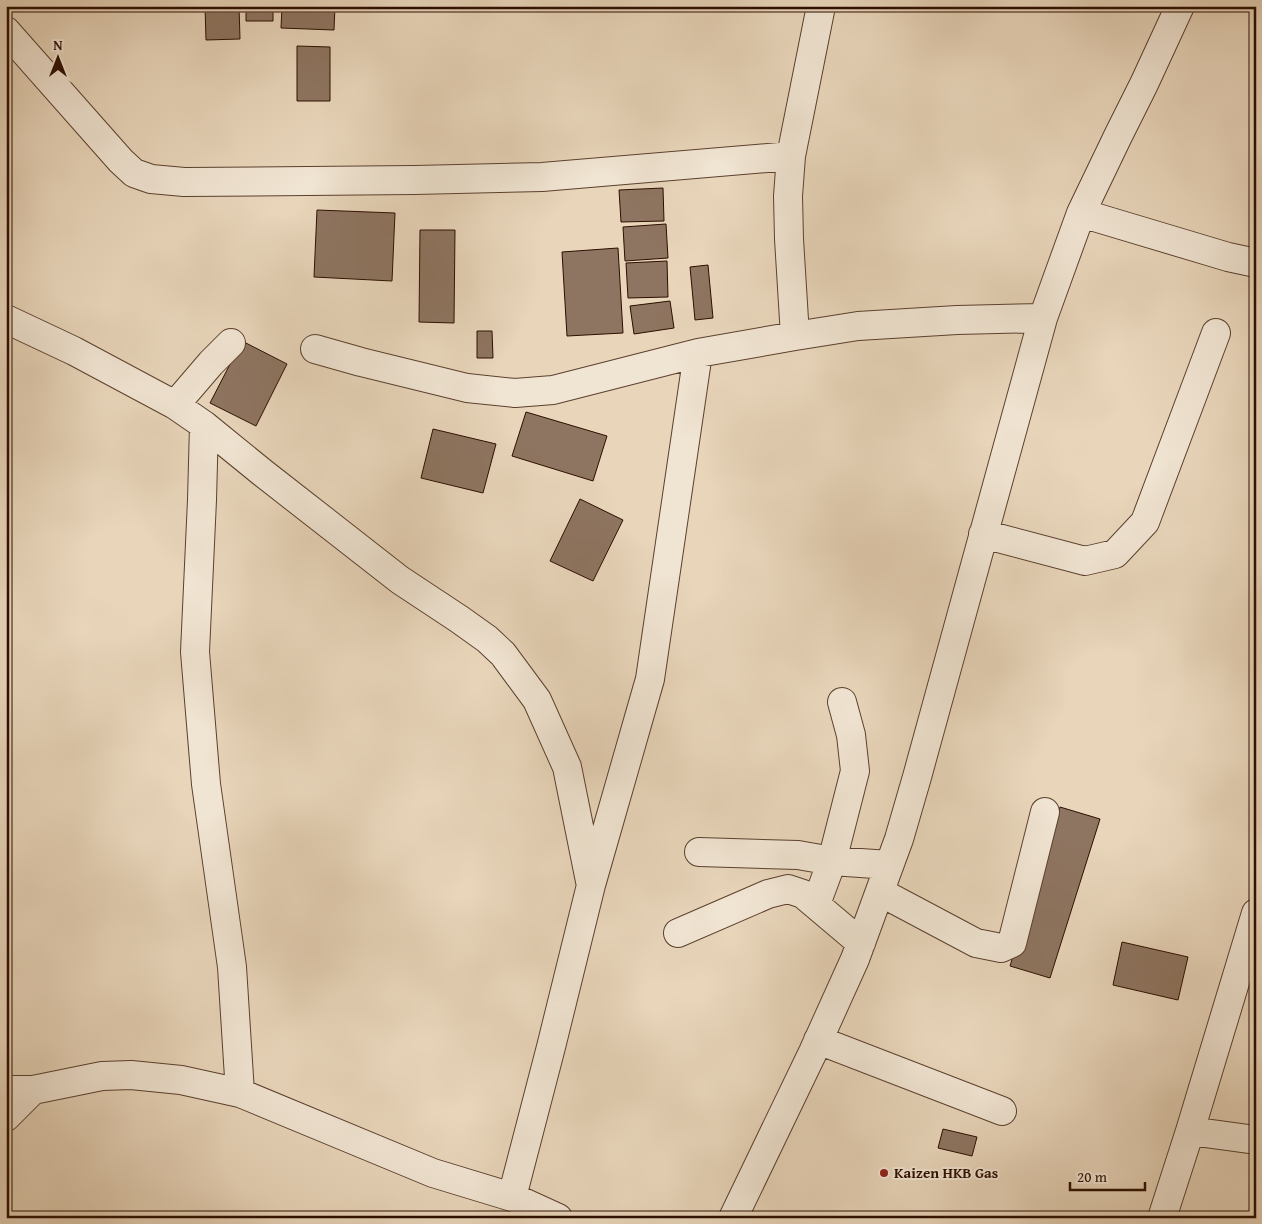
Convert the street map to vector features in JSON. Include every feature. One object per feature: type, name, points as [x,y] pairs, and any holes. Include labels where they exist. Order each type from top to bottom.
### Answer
[{"type":"street","points":[[795,336],[788,196],[791,156],[821,6]]},
{"type":"street","points":[[733,1218],[855,960],[899,839],[1043,318],[1081,213],[1180,6]]},
{"type":"street","points":[[6,31],[121,161],[134,173],[151,179],[194,182],[542,177],[791,156]]},
{"type":"street","points":[[1081,213],[1256,264]]},
{"type":"street","points":[[315,349],[467,388],[515,394],[553,390],[698,353],[858,326],[957,320],[1043,318]]},
{"type":"street","points":[[6,319],[74,351],[175,405],[204,425],[400,580],[480,634],[503,654],[537,700],[567,767],[591,886]]},
{"type":"street","points":[[983,534],[1085,561],[1115,554],[1145,522],[1216,333]]},
{"type":"street","points":[[175,405],[231,343]]},
{"type":"street","points":[[512,1197],[591,886],[650,678],[698,353]]},
{"type":"street","points":[[204,425],[195,652],[206,784],[232,967],[240,1093]]},
{"type":"street","points":[[816,904],[832,861],[855,771],[851,735],[842,702]]},
{"type":"street","points":[[880,892],[976,943],[1001,948],[1012,943],[1045,812]]},
{"type":"street","points":[[699,852],[798,854],[832,861],[890,865]]},
{"type":"street","points":[[678,933],[768,894],[788,889],[803,894],[861,942]]},
{"type":"street","points":[[1162,1218],[1256,913]]},
{"type":"street","points":[[818,1040],[1002,1111]]},
{"type":"street","points":[[6,1090],[33,1090],[102,1076],[131,1075],[182,1080],[240,1093],[434,1173],[512,1197],[558,1218]]},
{"type":"street","points":[[6,1117],[33,1090]]},
{"type":"street","points":[[1190,1131],[1256,1140]]},
{"type":"building","points":[[205,6],[239,6],[240,39],[206,40]]},
{"type":"building","points":[[246,6],[273,6],[273,21],[246,21]]},
{"type":"building","points":[[282,6],[335,6],[334,30],[281,28]]},
{"type":"building","points":[[297,46],[330,47],[330,101],[297,101]]},
{"type":"building","points":[[663,188],[664,221],[621,222],[619,190]]},
{"type":"building","points":[[317,210],[395,213],[392,281],[314,277]]},
{"type":"building","points":[[666,224],[668,258],[625,261],[623,227]]},
{"type":"building","points":[[420,230],[455,230],[454,323],[419,322]]},
{"type":"building","points":[[618,248],[623,333],[567,336],[562,252]]},
{"type":"building","points":[[667,261],[668,297],[628,298],[626,263]]},
{"type":"building","points":[[708,265],[713,318],[695,320],[690,267]]},
{"type":"building","points":[[670,301],[674,328],[634,334],[630,306]]},
{"type":"building","points":[[477,331],[492,331],[493,358],[477,358]]},
{"type":"building","points":[[242,341],[287,364],[256,426],[210,403]]},
{"type":"building","points":[[526,412],[607,436],[593,481],[512,456]]},
{"type":"building","points":[[433,429],[496,444],[483,493],[421,478]]},
{"type":"building","points":[[580,499],[623,520],[593,581],[550,561]]},
{"type":"building","points":[[1060,807],[1100,819],[1050,978],[1010,966]]},
{"type":"building","points":[[1122,942],[1188,957],[1178,1000],[1113,985]]},
{"type":"building","points":[[943,1129],[977,1137],[972,1156],[938,1148]]},
{"type":"place","name":"Kaizen HKB Gas","points":[[884,1173]]}]
